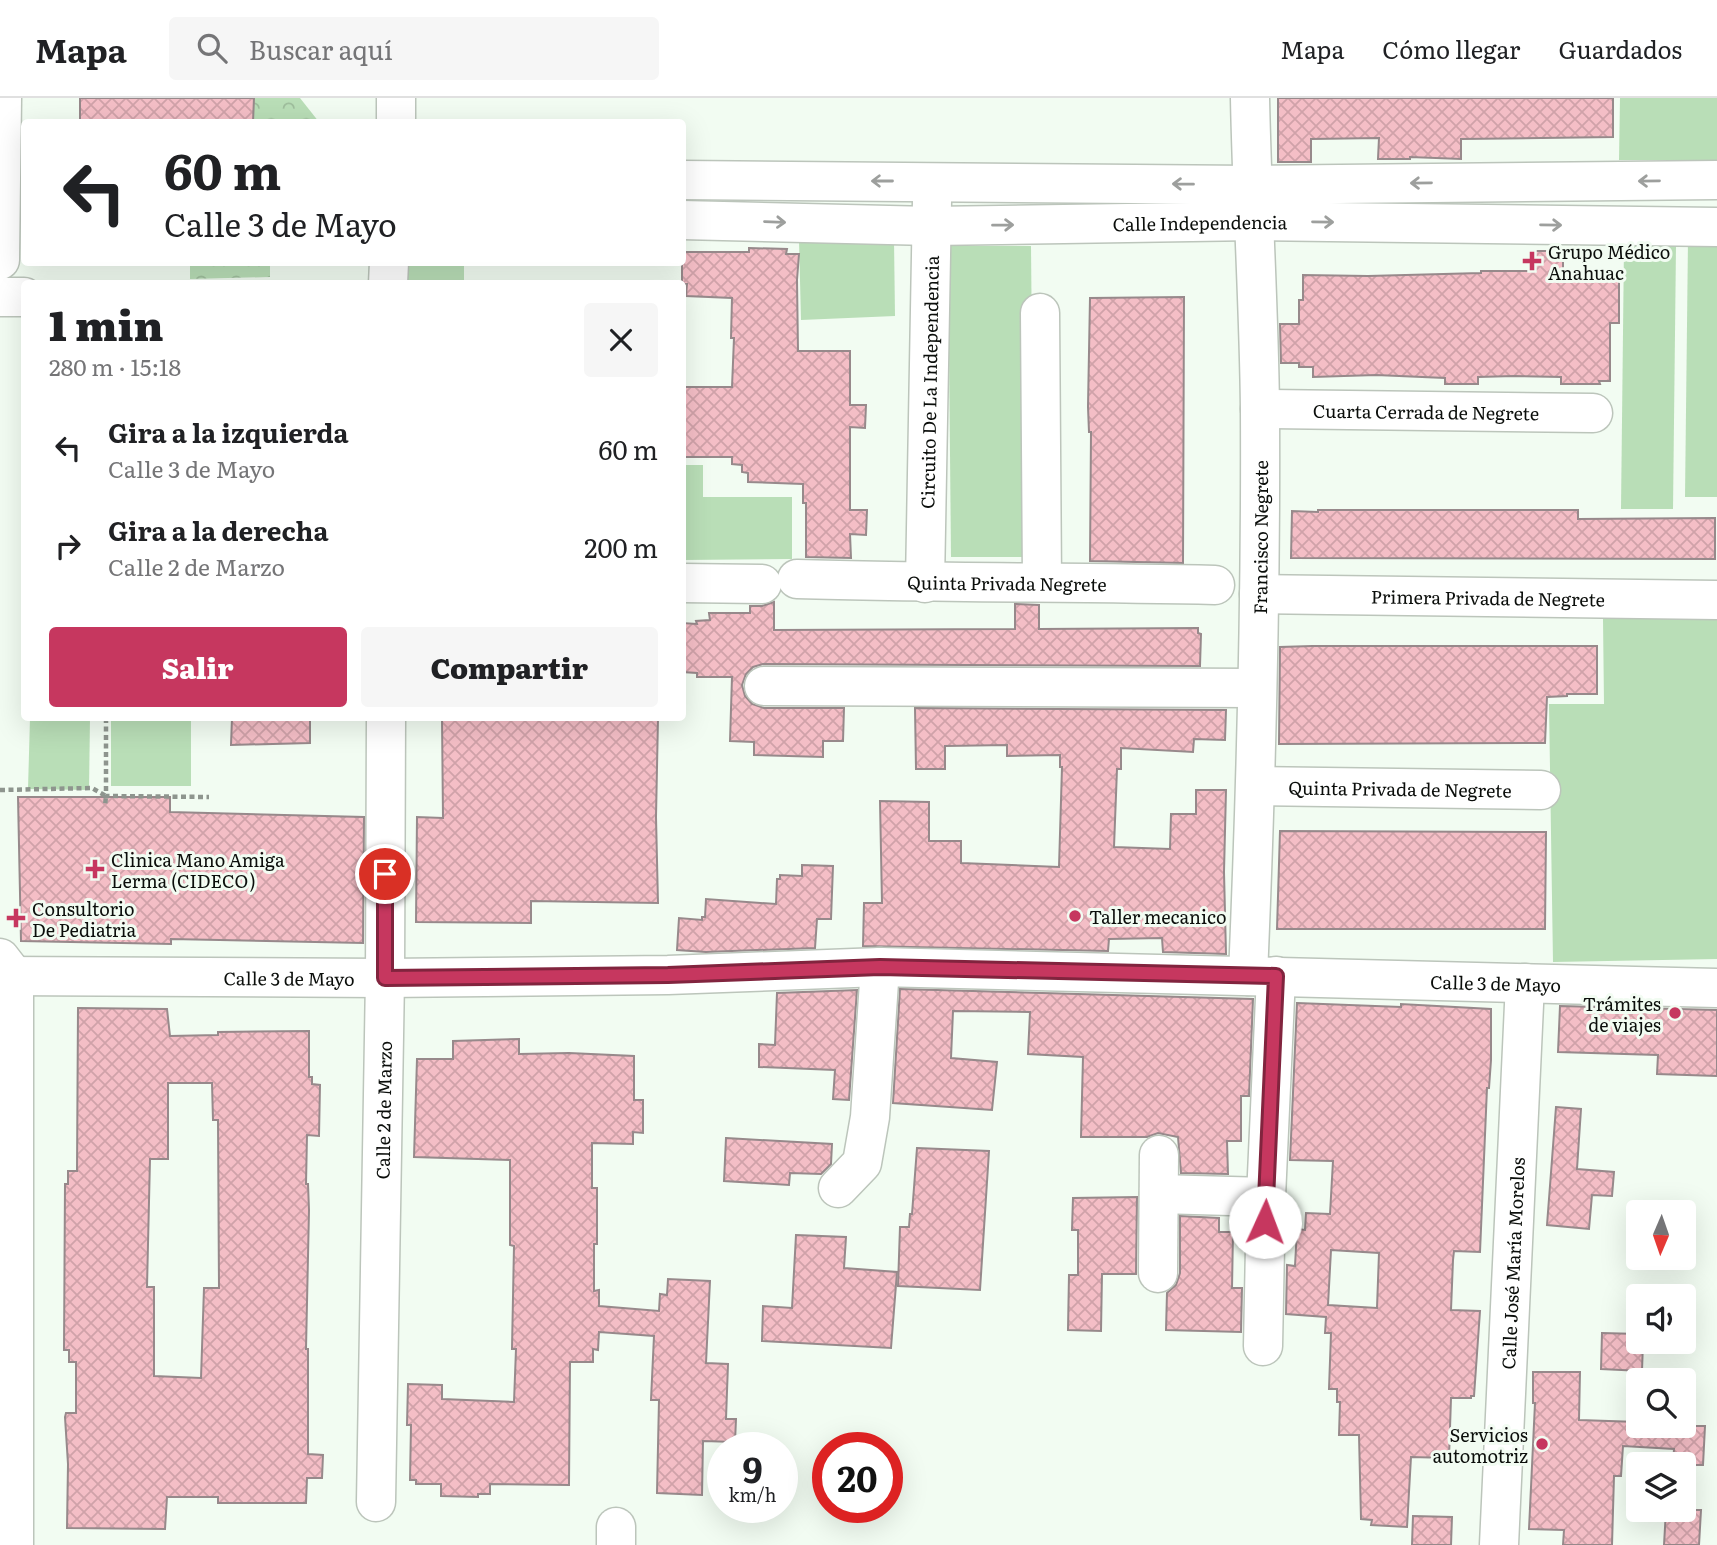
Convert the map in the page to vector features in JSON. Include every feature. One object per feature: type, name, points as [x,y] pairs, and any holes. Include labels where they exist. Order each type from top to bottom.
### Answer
[{"type":"street","points":[[0,260],[2,98]]},
{"type":"street","name":"Francisco Negrete","points":[[1250,98],[1259,409],[1256,786],[1262,976]]},
{"type":"street","name":"Calle Independencia","points":[[686,180],[933,181],[1253,203],[1714,227]]},
{"type":"street","points":[[730,180],[730,221]]},
{"type":"street","points":[[1714,227],[1715,180]]},
{"type":"street","name":"Calle Independencia","points":[[686,220],[931,226],[1253,203],[1715,180]]},
{"type":"street","name":"Circuito De La Independencia","points":[[925,583],[933,181]]},
{"type":"street","points":[[0,297],[21,297]]},
{"type":"street","points":[[1040,313],[1042,581]]},
{"type":"street","name":"Cuarta Cerrada de Negrete","points":[[1259,409],[1593,413]]},
{"type":"street","name":"Quinta Privada Negrete","points":[[686,583],[1042,581],[1215,584]]},
{"type":"street","name":"Primera Privada de Negrete","points":[[1259,594],[1717,600]]},
{"type":"street","points":[[764,686],[1256,688]]},
{"type":"street","name":"Calle 2 de Marzo","points":[[376,1502],[385,978],[386,721]]},
{"type":"street","name":"Quinta Privada de Negrete","points":[[1256,786],[1541,790]]},
{"type":"street","points":[[838,1188],[862,1163],[870,1116],[880,967]]},
{"type":"street","name":"Calle 3 de Mayo","points":[[5,970],[385,978],[668,975],[880,967],[1717,988]]},
{"type":"street","points":[[5,970],[14,1545]]},
{"type":"street","points":[[1262,976],[1266,1197],[1263,1346]]},
{"type":"street","name":"Calle José María Morelos","points":[[1499,1545],[1525,983]]},
{"type":"street","points":[[1158,1272],[1159,1154]]},
{"type":"street","points":[[1159,1194],[1266,1197]]},
{"type":"path","points":[[105,806],[106,721]]},
{"type":"path","points":[[0,790],[92,788],[106,796],[209,797]]},
{"type":"green space","points":[[254,98],[300,98],[317,119],[253,119]]},
{"type":"green space","points":[[1620,98],[1717,98],[1717,160],[1619,160]]},
{"type":"green space","points":[[1688,239],[1717,239],[1717,497],[1685,497]]},
{"type":"green space","points":[[799,240],[894,240],[895,316],[801,320]]},
{"type":"green space","points":[[1624,245],[1676,246],[1673,509],[1621,509]]},
{"type":"green space","points":[[948,246],[1031,246],[1034,557],[951,557]]},
{"type":"green space","points":[[190,266],[270,266],[270,277],[190,279]]},
{"type":"green space","points":[[403,266],[464,266],[464,280],[402,280]]},
{"type":"green space","points":[[686,465],[703,465],[703,497],[792,497],[792,559],[686,560]]},
{"type":"green space","points":[[1717,617],[1717,959],[1553,962],[1549,704],[1604,704],[1603,619]]},
{"type":"green space","points":[[30,721],[90,721],[89,790],[28,789]]},
{"type":"green space","points":[[111,721],[191,721],[191,786],[111,786]]},
{"type":"building","points":[[80,98],[254,98],[253,119],[80,119]]},
{"type":"building","points":[[1278,98],[1613,98],[1613,137],[1461,139],[1461,159],[1378,159],[1379,138],[1311,139],[1311,162],[1278,162]]},
{"type":"building","points":[[749,248],[787,249],[786,254],[799,254],[798,351],[850,351],[850,405],[866,405],[865,428],[850,427],[850,510],[867,510],[866,535],[850,534],[851,558],[806,557],[806,503],[803,503],[803,484],[748,482],[748,473],[742,472],[742,465],[732,464],[732,457],[686,457],[686,387],[732,387],[734,338],[731,338],[732,298],[686,296],[687,284],[686,280],[682,280],[682,266],[686,266],[686,252],[749,252]]},
{"type":"building","points":[[1531,251],[1563,251],[1563,274],[1619,275],[1619,323],[1610,323],[1610,381],[1599,381],[1600,384],[1561,384],[1561,377],[1514,376],[1478,377],[1478,384],[1445,384],[1445,378],[1376,375],[1313,377],[1313,367],[1299,367],[1299,363],[1281,363],[1280,324],[1299,324],[1303,275],[1368,276],[1531,271]]},
{"type":"building","points":[[1184,297],[1183,563],[1090,561],[1090,298]]},
{"type":"building","points":[[1578,510],[1578,519],[1715,518],[1715,559],[1291,558],[1292,511]]},
{"type":"building","points":[[774,602],[774,630],[1015,629],[1015,604],[1039,605],[1039,629],[1198,628],[1198,633],[1201,634],[1200,666],[763,664],[753,667],[746,674],[742,685],[745,696],[752,704],[764,708],[844,708],[843,741],[823,741],[823,757],[754,755],[754,742],[730,741],[732,677],[697,677],[697,673],[686,672],[686,623],[697,624],[696,621],[710,620],[709,613],[750,613],[750,606]]},
{"type":"building","points":[[1597,646],[1597,694],[1547,697],[1545,743],[1279,744],[1280,647]]},
{"type":"building","points":[[915,708],[1226,710],[1225,740],[1194,739],[1193,752],[1121,748],[1121,769],[1117,769],[1114,847],[1170,849],[1171,814],[1196,814],[1196,790],[1226,790],[1226,954],[1163,952],[1162,938],[1109,939],[1108,951],[863,946],[864,903],[882,903],[880,801],[929,802],[929,841],[961,841],[961,863],[1059,867],[1062,767],[1060,755],[1007,756],[1007,745],[945,746],[945,769],[916,769]]},
{"type":"building","points":[[232,721],[310,721],[310,743],[231,745]]},
{"type":"building","points":[[442,721],[658,721],[658,903],[531,901],[531,923],[416,922],[417,817],[443,818]]},
{"type":"building","points":[[18,797],[170,797],[170,812],[364,817],[363,943],[171,939],[171,944],[21,941]]},
{"type":"building","points":[[1280,831],[1546,832],[1545,929],[1277,929]]},
{"type":"building","points":[[802,865],[833,866],[831,919],[817,919],[815,948],[706,952],[677,950],[679,918],[702,920],[702,917],[705,917],[706,899],[776,904],[777,879],[780,879],[780,875],[802,876]]},
{"type":"building","points":[[900,989],[1253,999],[1249,1096],[1241,1096],[1241,1141],[1227,1141],[1228,1174],[1181,1173],[1178,1137],[1158,1133],[1147,1137],[1081,1137],[1083,1057],[1028,1054],[1030,1012],[953,1011],[951,1058],[997,1062],[992,1110],[893,1103]]},
{"type":"building","points":[[857,990],[849,1100],[833,1099],[835,1070],[759,1067],[759,1044],[775,1045],[777,993]]},
{"type":"building","points":[[1297,1003],[1401,1007],[1401,1004],[1491,1009],[1491,1060],[1487,1088],[1480,1252],[1454,1251],[1453,1260],[1451,1310],[1480,1311],[1474,1396],[1451,1398],[1449,1458],[1411,1457],[1407,1527],[1371,1525],[1372,1520],[1361,1519],[1359,1435],[1339,1435],[1340,1402],[1337,1402],[1337,1389],[1329,1389],[1331,1333],[1325,1333],[1326,1317],[1286,1314],[1287,1265],[1295,1266],[1297,1229],[1305,1230],[1306,1213],[1330,1214],[1333,1161],[1290,1160]],"holes":[[[1331,1250],[1379,1253],[1377,1308],[1328,1305]]]},
{"type":"building","points":[[1560,1006],[1717,1010],[1717,1076],[1657,1074],[1658,1055],[1558,1052]]},
{"type":"building","points":[[78,1008],[167,1009],[170,1036],[218,1035],[218,1032],[309,1031],[309,1077],[312,1077],[312,1084],[320,1085],[319,1136],[307,1135],[308,1454],[323,1455],[322,1478],[307,1478],[306,1503],[218,1503],[218,1497],[167,1497],[165,1529],[67,1528],[68,1464],[65,1417],[66,1413],[76,1413],[76,1362],[69,1362],[69,1350],[64,1350],[65,1184],[68,1184],[68,1171],[77,1171]],"holes":[[[168,1083],[212,1083],[213,1120],[218,1120],[219,1288],[204,1288],[201,1378],[154,1376],[154,1287],[147,1287],[150,1159],[168,1159]]]},
{"type":"building","points":[[519,1039],[519,1054],[634,1056],[634,1100],[643,1100],[643,1133],[633,1132],[633,1144],[592,1143],[592,1188],[597,1188],[594,1291],[599,1290],[599,1306],[659,1311],[660,1294],[667,1295],[668,1279],[710,1281],[706,1363],[728,1364],[726,1419],[736,1419],[735,1432],[707,1432],[707,1441],[703,1441],[702,1495],[657,1493],[659,1400],[651,1400],[654,1336],[599,1332],[598,1350],[593,1349],[593,1362],[570,1362],[569,1485],[490,1484],[490,1494],[478,1494],[478,1497],[441,1496],[441,1484],[416,1484],[416,1480],[410,1480],[411,1425],[407,1425],[408,1384],[442,1385],[442,1399],[514,1402],[516,1349],[512,1349],[514,1246],[510,1245],[510,1160],[414,1157],[417,1059],[453,1059],[453,1041]]},
{"type":"building","points":[[1556,1107],[1581,1109],[1577,1169],[1614,1172],[1612,1196],[1592,1195],[1589,1229],[1547,1225]]},
{"type":"building","points":[[726,1138],[832,1144],[831,1164],[821,1174],[790,1173],[789,1185],[724,1181]]},
{"type":"building","points":[[917,1148],[989,1151],[980,1290],[898,1286],[900,1227],[909,1227],[912,1214]]},
{"type":"building","points":[[1137,1197],[1136,1274],[1102,1274],[1101,1331],[1068,1330],[1069,1275],[1078,1275],[1078,1230],[1072,1230],[1073,1198]]},
{"type":"building","points":[[1180,1216],[1219,1218],[1219,1232],[1233,1232],[1232,1288],[1242,1288],[1241,1332],[1166,1330],[1167,1293],[1176,1285],[1180,1273]]},
{"type":"building","points":[[796,1235],[846,1237],[844,1268],[897,1272],[891,1348],[762,1341],[763,1306],[792,1308]]},
{"type":"building","points":[[1602,1333],[1626,1334],[1626,1354],[1643,1354],[1642,1368],[1601,1369]]},
{"type":"building","points":[[1533,1372],[1580,1372],[1579,1420],[1626,1422],[1626,1438],[1696,1438],[1696,1426],[1705,1426],[1703,1465],[1696,1465],[1696,1452],[1623,1446],[1621,1476],[1614,1476],[1612,1545],[1563,1545],[1564,1530],[1529,1529]]},
{"type":"building","points":[[1696,1510],[1701,1510],[1699,1545],[1664,1545],[1665,1522],[1696,1522]]},
{"type":"building","points":[[1413,1516],[1452,1517],[1451,1545],[1412,1545]]},
{"type":"place","name":"Grupo Médico Anahuac","points":[[1532,261]]},
{"type":"place","name":"Clinica Mano Amiga Lerma (CIDECO)","points":[[95,869]]},
{"type":"place","name":"Taller mecanico","points":[[1075,916]]},
{"type":"place","name":"Consultorio De Pediatria","points":[[16,918]]},
{"type":"place","name":"Trámites de viajes","points":[[1675,1013]]},
{"type":"place","name":"Servicios automotriz","points":[[1542,1444]]},
{"type":"route","points":[[385,874],[385,978],[668,975],[845,967],[1276,976],[1265,1222]]}]
